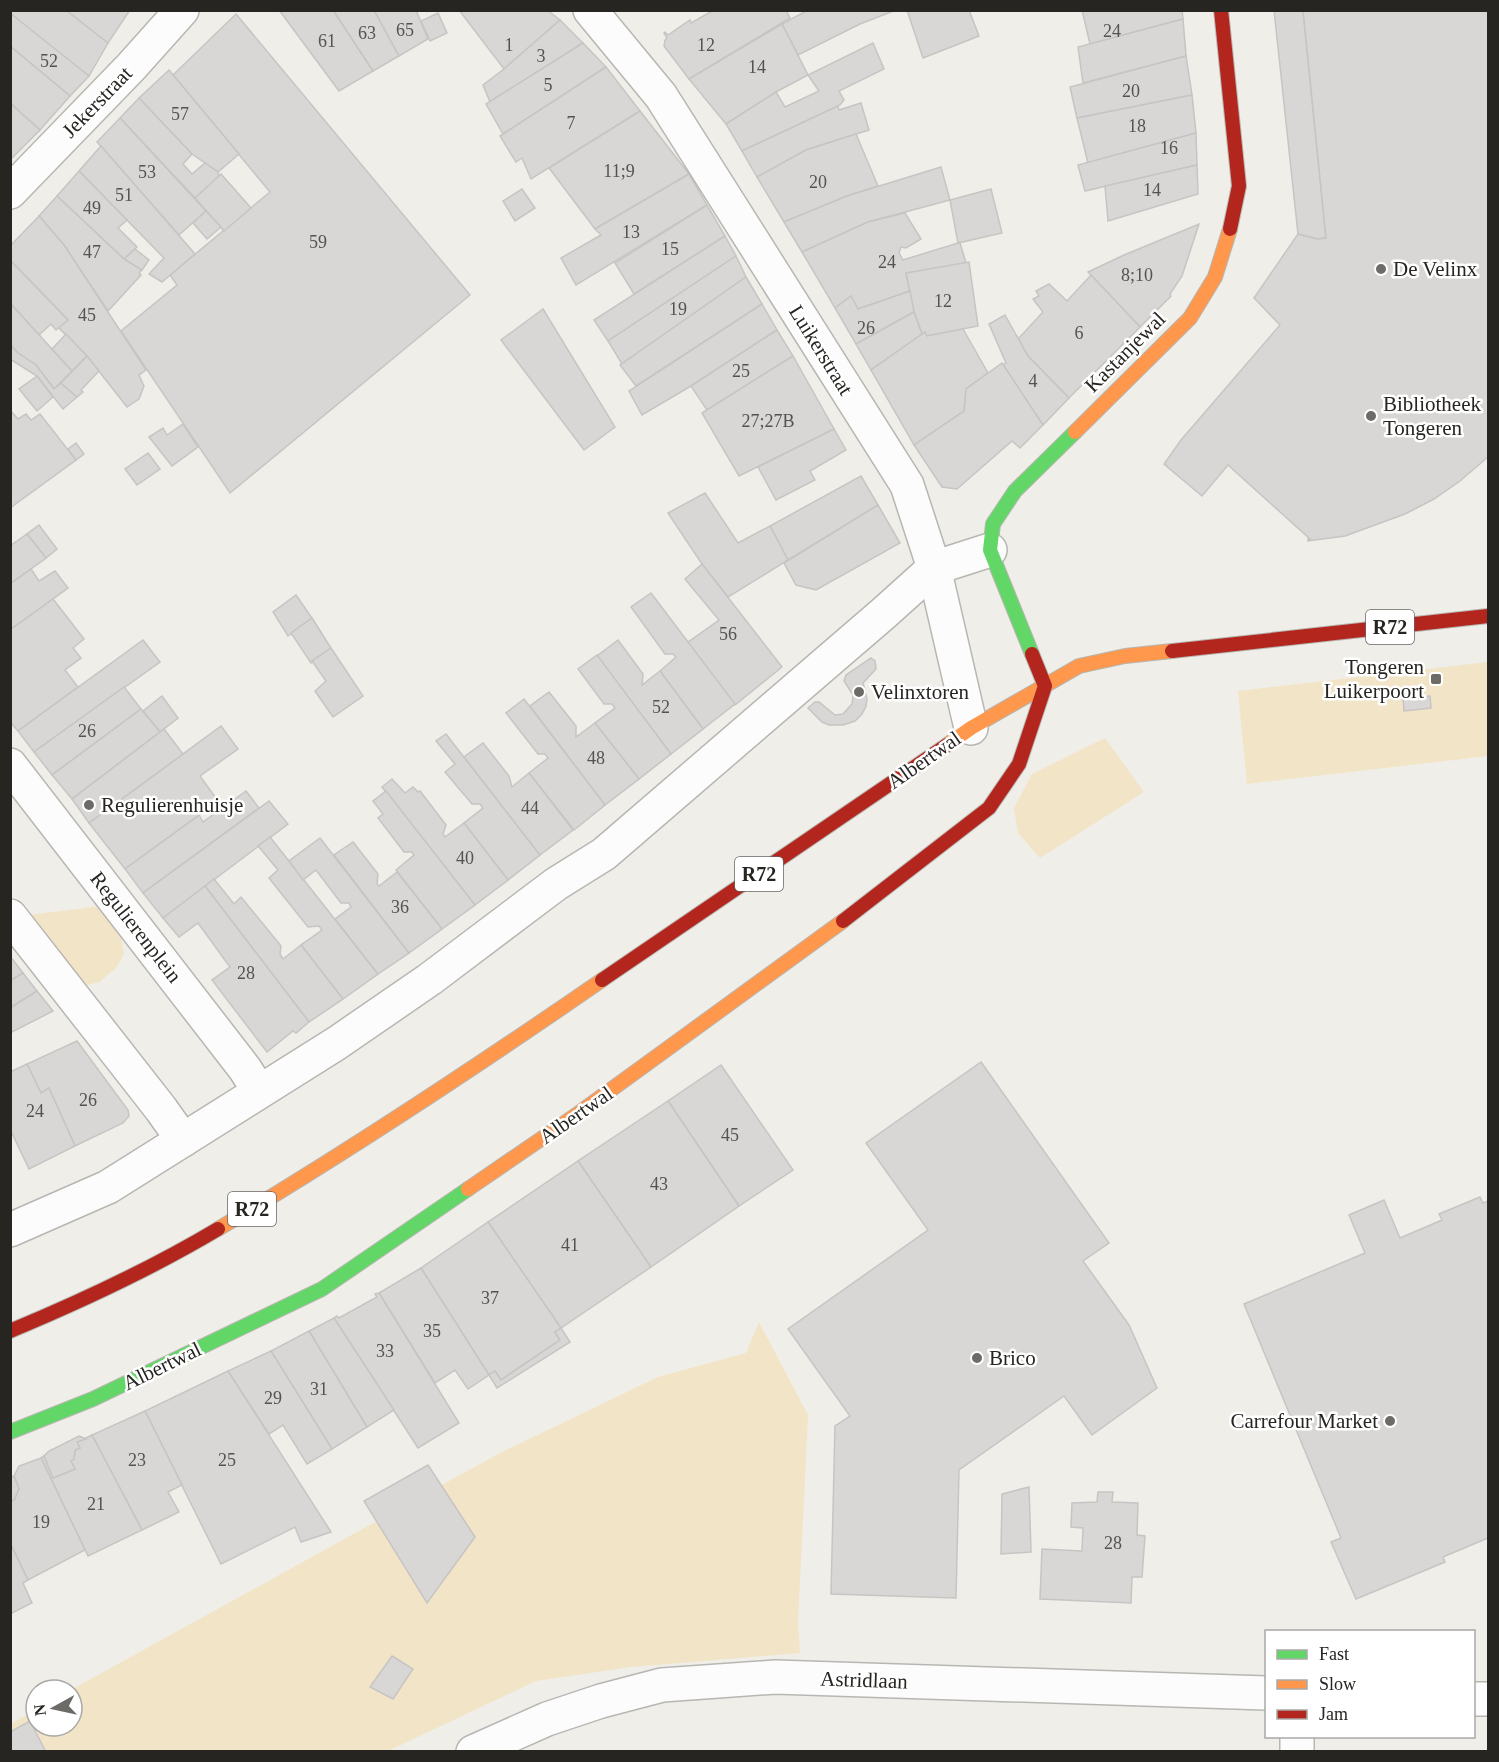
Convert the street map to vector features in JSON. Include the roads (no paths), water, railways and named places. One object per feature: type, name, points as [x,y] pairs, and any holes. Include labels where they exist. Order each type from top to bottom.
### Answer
[{"type":"street","name":"Jekerstraat","points":[[10,192],[131,67],[182,10]]},
{"type":"street","name":"Luikerstraat","points":[[590,10],[661,96],[907,485],[934,568],[971,728]]},
{"type":"street","name":"Kastanjewal","points":[[990,550],[993,524],[1015,491],[1190,318],[1215,277],[1229,235],[1239,186],[1221,10]]},
{"type":"street","points":[[10,1230],[108,1187],[337,1043],[430,979],[556,884],[604,854],[934,568],[990,550],[1045,686]]},
{"type":"street","name":"Albertwal","points":[[10,1331],[73,1305],[174,1255],[270,1198],[480,1064],[971,728],[1079,666],[1125,657],[1488,616]]},
{"type":"street","name":"Albertwal","points":[[10,1432],[93,1399],[321,1289],[579,1113],[879,895],[989,808],[1019,764],[1045,686]]},
{"type":"street","name":"Regulierenplein","points":[[10,765],[245,1069],[259,1091]]},
{"type":"street","points":[[10,915],[161,1108],[183,1140]]},
{"type":"street","name":"Astridlaan","points":[[472,1752],[547,1719],[601,1701],[662,1685],[763,1678],[1265,1693]]},
{"type":"place","name":"De Velinx","points":[[1381,269]]},
{"type":"place","name":"Bibliotheek Tongeren","points":[[1371,416]]},
{"type":"place","name":"Tongeren Luikerpoort","points":[[1436,679]]},
{"type":"place","name":"Velinxtoren","points":[[859,692]]},
{"type":"place","name":"Regulierenhuisje","points":[[89,805]]},
{"type":"place","name":"Brico","points":[[977,1358]]},
{"type":"place","name":"Carrefour Market","points":[[1390,1421]]}]
